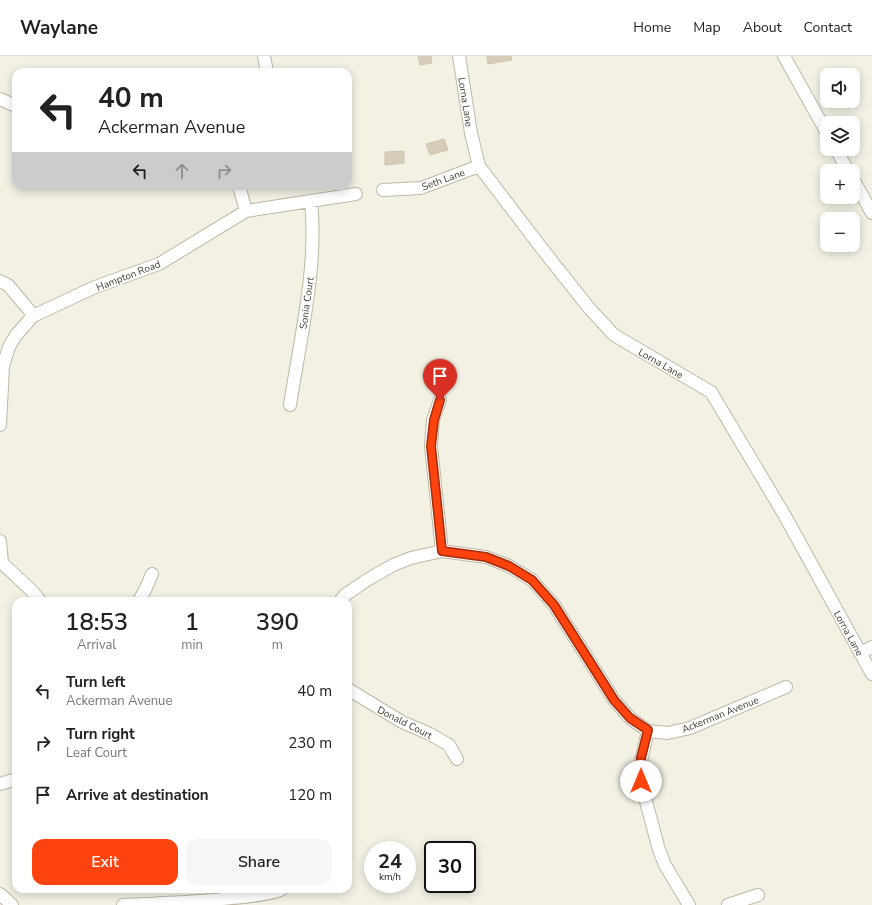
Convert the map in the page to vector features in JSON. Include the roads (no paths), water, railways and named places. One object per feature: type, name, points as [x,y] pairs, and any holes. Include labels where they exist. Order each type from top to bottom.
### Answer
[{"type":"street","points":[[264,56],[266,68]]},
{"type":"street","name":"Lorna Lane","points":[[459,56],[471,133],[479,166],[589,308],[614,335],[711,392],[784,515],[872,674]]},
{"type":"street","points":[[784,56],[820,120]]},
{"type":"street","points":[[0,99],[12,104]]},
{"type":"street","name":"Seth Lane","points":[[383,190],[421,188],[479,166]]},
{"type":"street","points":[[240,190],[246,211]]},
{"type":"street","points":[[860,192],[872,213]]},
{"type":"street","name":"Hampton Road","points":[[0,426],[3,366],[7,353],[16,335],[34,316],[96,287],[159,264],[246,211],[356,194]]},
{"type":"street","name":"Sonia Court","points":[[290,405],[310,274],[314,226],[311,200]]},
{"type":"street","points":[[0,281],[8,285],[34,316]]},
{"type":"street","points":[[440,400],[434,420],[431,446],[442,551]]},
{"type":"street","points":[[0,541],[2,563],[37,597]]},
{"type":"street","name":"Ackerman Avenue","points":[[343,597],[392,565],[428,552],[442,551],[486,557],[509,566],[532,580],[554,605],[614,700],[630,718],[648,730],[668,733],[690,728],[786,687]]},
{"type":"street","points":[[141,597],[152,574]]},
{"type":"street","points":[[860,653],[872,647]]},
{"type":"street","name":"Donald Court","points":[[352,691],[402,722],[430,734],[449,745],[457,759]]},
{"type":"street","points":[[648,730],[641,758],[640,771],[654,834],[665,865],[689,905]]},
{"type":"street","points":[[0,784],[12,780]]},
{"type":"street","points":[[123,905],[276,893]]},
{"type":"street","points":[[0,894],[12,905]]},
{"type":"street","points":[[728,905],[758,895]]}]
